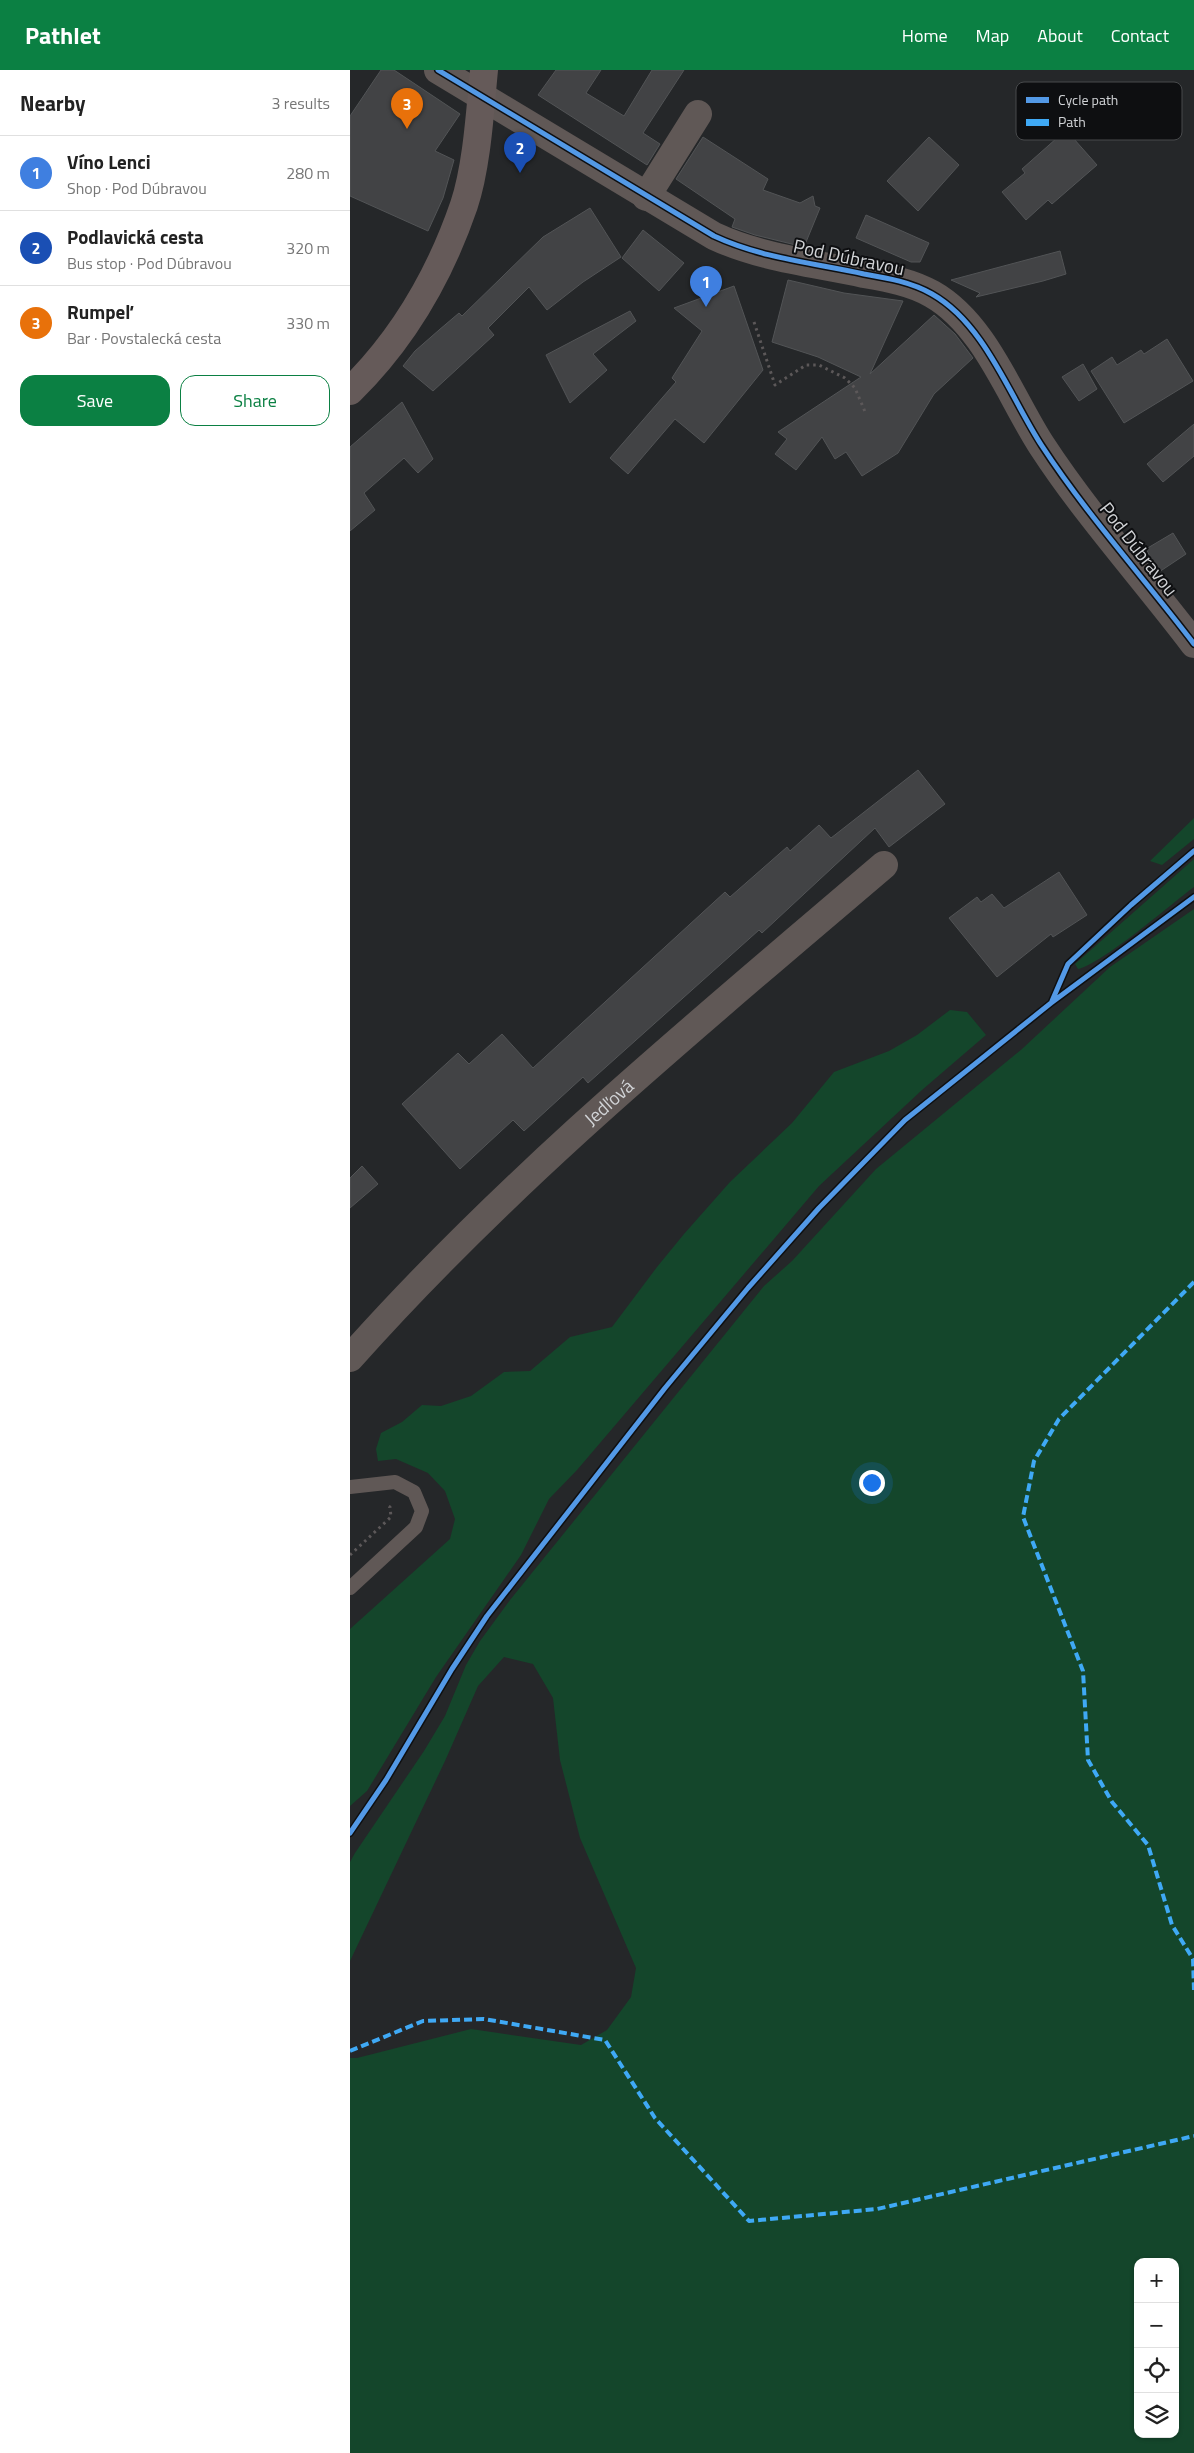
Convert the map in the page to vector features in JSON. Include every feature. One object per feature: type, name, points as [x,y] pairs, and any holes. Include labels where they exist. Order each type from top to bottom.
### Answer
[{"type":"main road","points":[[350,391],[370,371],[402,331],[428,289],[464,204],[474,158],[484,70]]},
{"type":"street","name":"Pod Dúbravou","points":[[438,70],[690,224],[735,246],[762,254],[904,282],[933,294],[976,333],[1052,460],[1194,644]]},
{"type":"street","points":[[646,197],[698,114]]},
{"type":"street","name":"Jedľová","points":[[350,1358],[411,1290],[544,1163],[672,1045],[884,865]]},
{"type":"lane","points":[[350,1487],[395,1482],[414,1492],[422,1511],[416,1527],[350,1588]]},
{"type":"path","points":[[754,322],[775,384],[806,365],[819,365],[846,378],[855,388],[866,414]]},
{"type":"path","points":[[350,1554],[391,1517],[390,1507],[385,1503]]},
{"type":"green space","points":[[1194,818],[1194,839],[1162,865],[1150,861]]},
{"type":"green space","points":[[1194,859],[1194,887],[1119,946],[1089,965],[1078,969],[1075,964]]},
{"type":"green space","points":[[1194,909],[1194,2453],[350,2453],[350,2058],[357,2058],[471,2029],[581,2045],[607,2030],[631,1997],[636,1968],[580,1838],[560,1760],[553,1698],[533,1664],[504,1657],[478,1686],[445,1761],[350,1961],[350,1862],[445,1716],[466,1665],[480,1641],[510,1600],[764,1286],[792,1261],[876,1169],[1022,1049],[1110,967]]},
{"type":"green space","points":[[950,1010],[967,1012],[986,1035],[922,1090],[819,1186],[577,1470],[549,1499],[521,1555],[436,1677],[367,1791],[350,1806],[350,1629],[450,1539],[455,1519],[445,1491],[428,1473],[396,1459],[378,1461],[376,1449],[381,1433],[402,1422],[422,1405],[441,1406],[471,1396],[504,1372],[530,1371],[570,1337],[612,1327],[684,1234],[730,1182],[792,1123],[834,1072],[889,1051],[917,1035]]},
{"type":"building","points":[[381,70],[394,70],[460,114],[435,151],[454,160],[443,198],[428,231],[350,196],[350,116]]},
{"type":"building","points":[[556,70],[601,70],[586,93],[624,116],[652,70],[684,70],[643,133],[660,144],[647,165],[538,95]]},
{"type":"building","points":[[703,137],[768,179],[763,190],[800,203],[813,196],[815,206],[820,208],[804,247],[755,235],[732,227],[735,219],[676,179]]},
{"type":"building","points":[[929,137],[959,165],[918,211],[887,181]]},
{"type":"building","points":[[1055,140],[1075,140],[1097,165],[1052,204],[1048,200],[1026,220],[1002,192],[1025,173],[1022,169]]},
{"type":"building","points":[[590,208],[621,257],[583,282],[547,310],[529,287],[488,328],[494,335],[433,391],[403,366],[415,351],[459,313],[462,316],[543,237]]},
{"type":"building","points":[[866,215],[929,243],[920,262],[911,262],[856,238]]},
{"type":"building","points":[[643,230],[684,263],[659,291],[622,258]]},
{"type":"building","points":[[1060,251],[1066,274],[1043,281],[976,297],[980,293],[951,280]]},
{"type":"building","points":[[788,280],[844,293],[903,301],[870,374],[934,315],[955,334],[973,358],[934,394],[898,453],[862,476],[846,452],[835,459],[822,437],[796,470],[775,454],[787,439],[778,432],[861,377],[818,357],[772,342]]},
{"type":"building","points":[[734,286],[763,370],[704,443],[675,419],[628,474],[610,458],[676,382],[672,378],[702,331],[674,308]]},
{"type":"building","points":[[630,311],[636,321],[593,354],[607,370],[570,403],[546,355]]},
{"type":"building","points":[[1167,339],[1193,381],[1124,423],[1091,371],[1112,357],[1117,365],[1141,350],[1144,354]]},
{"type":"building","points":[[1083,364],[1097,389],[1079,401],[1062,377]]},
{"type":"building","points":[[402,402],[433,459],[418,473],[404,458],[364,493],[375,510],[350,531],[350,447]]},
{"type":"building","points":[[1194,424],[1194,456],[1163,482],[1147,464]]},
{"type":"building","points":[[1173,533],[1186,554],[1159,572],[1146,549]]},
{"type":"building","points":[[918,770],[945,804],[889,847],[875,828],[762,933],[759,930],[588,1083],[583,1077],[524,1131],[513,1120],[460,1169],[402,1104],[458,1053],[469,1064],[502,1034],[533,1068],[725,892],[730,897],[787,847],[790,851],[819,825],[831,838]]},
{"type":"building","points":[[1059,872],[1087,915],[1053,937],[1051,934],[997,977],[949,918],[977,897],[981,902],[992,894],[1004,908]]},
{"type":"building","points":[[362,1166],[378,1184],[350,1208],[350,1178]]},
{"type":"marked path","points":[[1194,1282],[1059,1419],[1034,1461],[1023,1517],[1083,1671],[1088,1760],[1112,1802],[1148,1845],[1172,1925],[1193,1959],[1194,1990]]},
{"type":"marked path","points":[[350,2051],[423,2021],[484,2019],[605,2040],[655,2118],[749,2221],[877,2209],[1194,2136]]},
{"type":"cycle path","points":[[438,70],[714,236],[769,255],[907,283],[932,294],[951,307],[982,342],[1030,427],[1059,472],[1194,644]]},
{"type":"cycle path","points":[[1052,1001],[1068,964],[1131,905],[1194,851]]},
{"type":"cycle path","points":[[350,1833],[386,1780],[452,1669],[487,1616],[665,1388],[748,1288],[819,1208],[905,1120],[1051,1003],[1194,897]]},
{"type":"place","name":"Rumpeľ","points":[[407,129]]},
{"type":"place","name":"Podlavická cesta","points":[[520,173]]},
{"type":"place","name":"Víno Lenci","points":[[706,307]]}]
